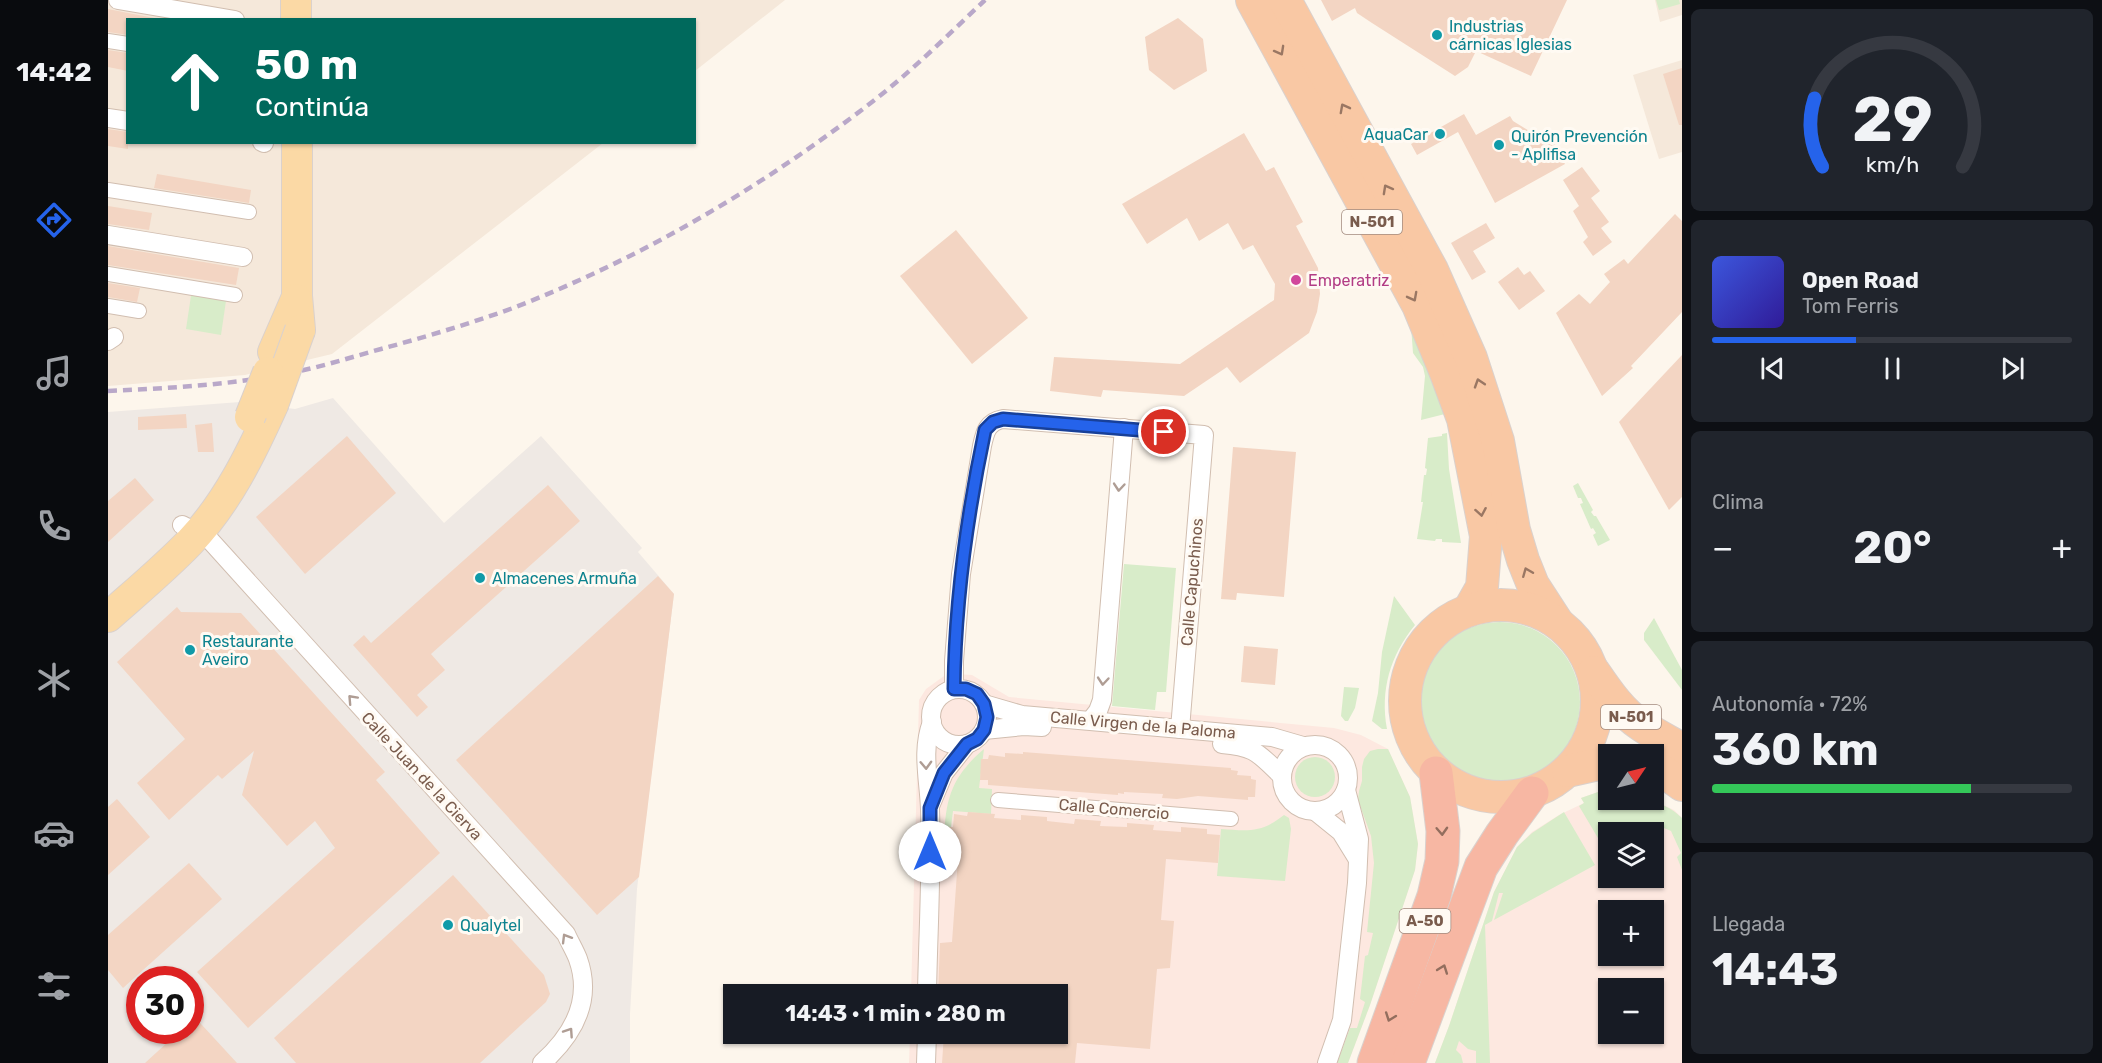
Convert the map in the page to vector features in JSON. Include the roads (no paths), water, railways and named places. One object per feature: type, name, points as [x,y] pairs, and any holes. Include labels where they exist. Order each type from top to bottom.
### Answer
[{"type":"highway","name":"N-501","points":[[1252,0],[1418,305],[1459,410],[1471,454],[1486,536],[1482,587],[1469,609]]},
{"type":"highway","name":"N-501","points":[[1285,0],[1432,270],[1463,339],[1498,441],[1514,530],[1522,560],[1533,585],[1557,622]]},
{"type":"highway","points":[[1491,604],[1514,605],[1537,611],[1557,622],[1578,644],[1592,670],[1598,697],[1595,724],[1585,750],[1568,771],[1551,784],[1532,793],[1507,798],[1481,796],[1457,787],[1436,773],[1421,756],[1411,736],[1404,713],[1405,688],[1411,664],[1423,643],[1440,625],[1469,609],[1491,604]]},
{"type":"highway","name":"N-501","points":[[1592,670],[1627,714],[1682,749]]},
{"type":"highway","points":[[1568,771],[1598,764]]},
{"type":"highway","points":[[1664,772],[1682,785]]},
{"type":"highway","name":"A-50","points":[[1374,1063],[1434,896],[1442,861],[1443,831],[1436,773]]},
{"type":"highway","name":"A-50","points":[[1408,1063],[1480,867],[1532,793]]},
{"type":"main road","points":[[296,0],[296,18]]},
{"type":"main road","points":[[108,593],[198,523],[238,476],[262,411],[300,330],[297,296],[297,144]]},
{"type":"main road","points":[[262,411],[273,352],[297,296]]},
{"type":"main road","points":[[108,617],[186,546],[198,523]]},
{"type":"street","points":[[117,0],[223,18]]},
{"type":"street","points":[[108,41],[126,44]]},
{"type":"street","points":[[108,118],[126,121]]},
{"type":"street","points":[[108,190],[249,212]]},
{"type":"street","points":[[108,235],[243,257]]},
{"type":"street","points":[[108,274],[235,295]]},
{"type":"street","points":[[108,306],[139,311]]},
{"type":"street","points":[[954,689],[961,574],[985,430],[993,422],[1003,419],[1124,428],[1102,700],[1091,720]]},
{"type":"street","name":"Calle Capuchinos","points":[[1124,428],[1204,435],[1180,729]]},
{"type":"street","name":"Calle Juan de la Cierva","points":[[198,523],[218,531],[237,571]]},
{"type":"street","name":"Calle Juan de la Cierva","points":[[198,523],[237,571],[566,934],[578,960],[583,993],[580,1011],[573,1029],[554,1053],[542,1063]]},
{"type":"street","points":[[927,984],[930,808],[926,738],[936,701],[944,693],[954,689],[966,689],[977,694],[984,704],[987,717],[984,730],[977,739],[967,744],[944,773],[930,808]]},
{"type":"street","name":"Calle Virgen de la Paloma","points":[[984,704],[1022,715],[1272,737],[1303,746]]},
{"type":"street","points":[[932,722],[939,736],[952,744],[967,744]]},
{"type":"street","name":"Calle Virgen de la Paloma","points":[[984,730],[1024,726],[1243,746],[1259,754],[1282,776]]},
{"type":"street","points":[[1315,811],[1328,808],[1339,801],[1346,790],[1348,779],[1347,768],[1340,755],[1328,747],[1315,744],[1303,746],[1292,753],[1285,764],[1282,776],[1283,788],[1290,799],[1301,807],[1315,811],[1341,832],[1357,858]]},
{"type":"street","points":[[1327,1063],[1344,1010],[1357,884],[1359,839],[1346,790]]},
{"type":"street","name":"Calle Comercio","points":[[998,800],[1231,819]]},
{"type":"street","points":[[926,1063],[927,1044]]},
{"type":"railway","points":[[108,391],[225,383],[306,370],[464,325],[561,288],[608,267],[700,218],[788,163],[887,90],[985,0]]},
{"type":"place","name":"Industrias cárnicas Iglesias","points":[[1437,35]]},
{"type":"place","name":"AquaCar","points":[[1440,134]]},
{"type":"place","name":"Quirón Prevención - Aplifisa","points":[[1499,145]]},
{"type":"place","name":"Emperatriz","points":[[1296,280]]},
{"type":"place","name":"Almacenes Armuña","points":[[480,578]]},
{"type":"place","name":"Restaurante Aveiro","points":[[190,650]]},
{"type":"place","name":"Qualytel","points":[[448,925]]}]
